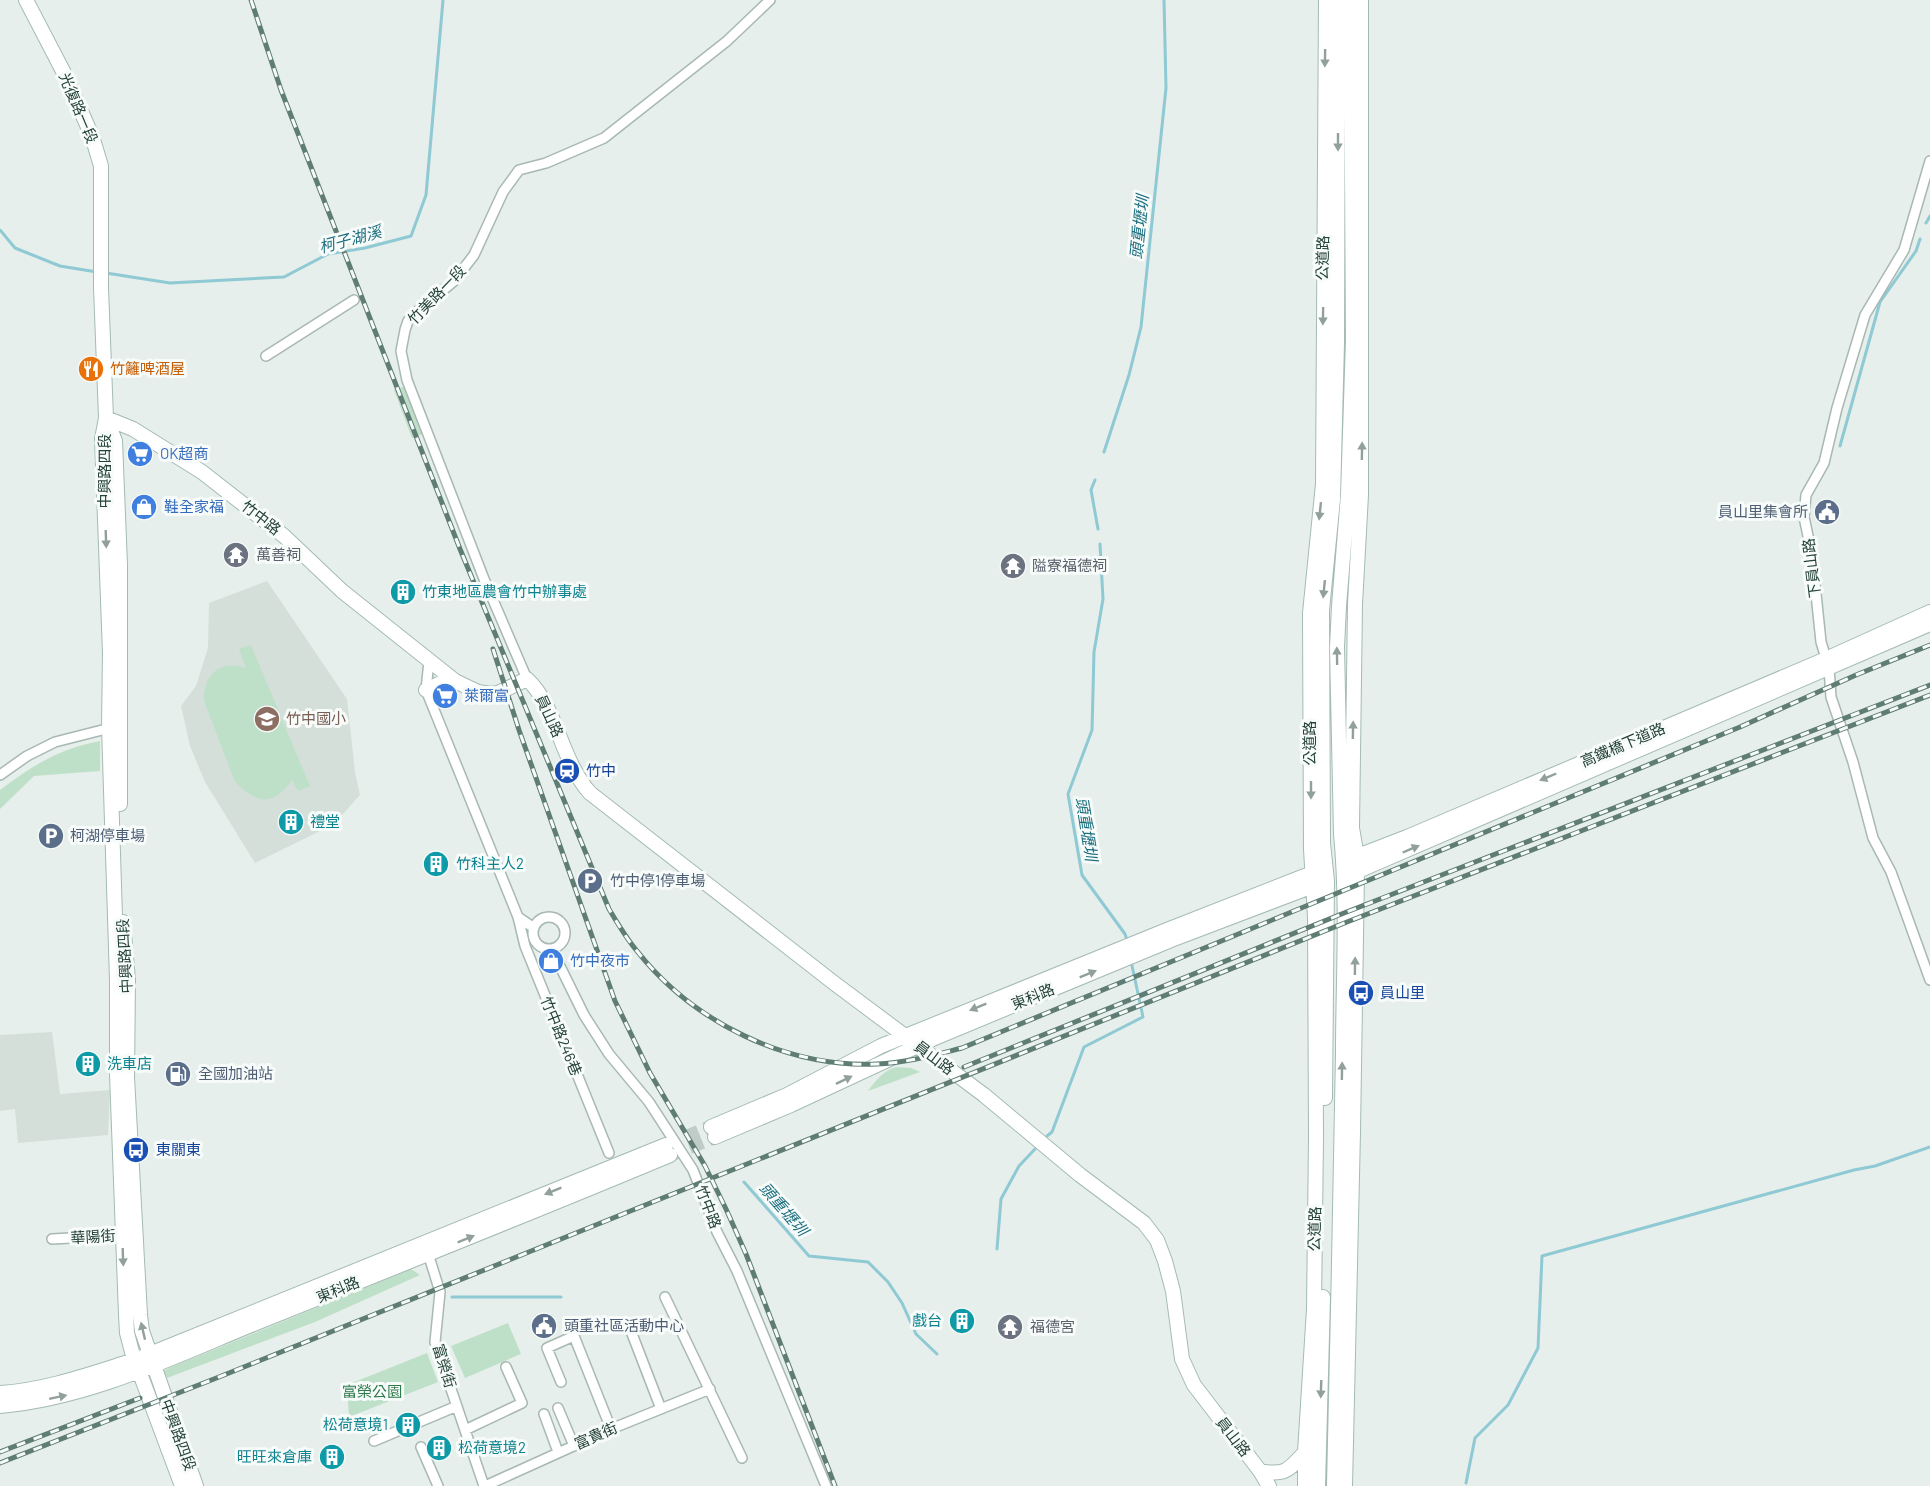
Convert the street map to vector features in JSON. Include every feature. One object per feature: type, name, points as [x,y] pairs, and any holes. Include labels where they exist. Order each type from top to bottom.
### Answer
[{"type":"street","name":"光復路一段","points":[[26,0],[64,73],[92,135],[100,166],[101,288]]},
{"type":"street","name":"竹美路一段","points":[[527,679],[484,579],[407,380],[401,351],[405,330],[414,314],[454,281],[474,255],[503,192],[519,171],[546,163],[604,138],[727,41],[770,0]]},
{"type":"street","name":"公道路","points":[[1320,877],[1311,849],[1310,613],[1323,484],[1326,0]]},
{"type":"street","name":"公道路","points":[[1318,1486],[1320,877],[1323,843],[1322,610],[1333,499],[1337,343],[1338,0]]},
{"type":"street","name":"公道路","points":[[1350,859],[1341,834],[1337,646],[1348,495],[1353,339],[1351,0]]},
{"type":"street","name":"公道路","points":[[1334,1486],[1352,828],[1355,604],[1361,484],[1362,0]]},
{"type":"street","name":"下員山路","points":[[1930,161],[1904,250],[1865,315],[1837,408],[1824,463],[1806,495],[1804,517],[1812,555],[1821,642],[1827,663],[1831,697],[1853,762],[1873,838],[1891,872],[1930,980]]},
{"type":"street","name":"中興路四段","points":[[101,288],[106,418],[115,441],[120,565],[114,727],[117,1074],[129,1235],[142,1331],[196,1486]]},
{"type":"street","points":[[266,356],[354,300]]},
{"type":"street","name":"竹中路","points":[[106,418],[134,429],[202,472],[284,536],[342,591],[455,681],[478,692],[491,694],[527,679]]},
{"type":"street","name":"高鐵橋下道路","points":[[1350,875],[1827,663],[1930,612]]},
{"type":"street","name":"高鐵橋下道路","points":[[1320,877],[1350,859],[1827,663],[1930,624]]},
{"type":"street","points":[[429,661],[426,690],[518,917],[534,928]]},
{"type":"street","name":"員山路","points":[[527,679],[540,693],[572,767],[590,793],[805,961],[984,1095],[1080,1175],[1144,1223],[1156,1240],[1165,1261],[1173,1291],[1182,1359],[1194,1385],[1269,1486]]},
{"type":"street","points":[[426,690],[447,680],[455,681]]},
{"type":"street","points":[[0,775],[27,756],[55,742],[114,727]]},
{"type":"street","name":"東科路","points":[[1113,958],[881,1046],[713,1132],[791,1105],[918,1045],[1169,935],[1320,877],[1350,875]]},
{"type":"street","name":"竹中路246巷","points":[[518,917],[525,946],[609,1153]]},
{"type":"street","points":[[547,917],[557,918],[566,931],[564,941],[552,950],[544,949],[537,944],[533,936],[534,928],[539,920],[547,917]]},
{"type":"street","name":"公道路","points":[[1345,1486],[1353,1132],[1349,940]]},
{"type":"street","name":"竹中路","points":[[552,950],[584,1015],[609,1054],[648,1102],[693,1170],[717,1232],[737,1271],[826,1486]]},
{"type":"street","name":"東科路","points":[[0,1406],[30,1403],[71,1394],[151,1359],[668,1150]]},
{"type":"street","name":"中興路四段","points":[[129,1235],[127,1333],[183,1486]]},
{"type":"street","name":"華陽街","points":[[52,1239],[129,1235]]},
{"type":"street","name":"富榮街","points":[[426,1249],[440,1292],[435,1342],[484,1486]]},
{"type":"street","points":[[665,1297],[742,1458]]},
{"type":"street","name":"公道路","points":[[1305,1486],[1305,1452],[1319,1309]]},
{"type":"street","points":[[629,1326],[661,1409]]},
{"type":"street","points":[[561,1382],[547,1348],[574,1336],[611,1429]]},
{"type":"street","name":"東科路","points":[[0,1393],[26,1391],[137,1365]]},
{"type":"street","points":[[465,1430],[522,1403],[506,1367]]},
{"type":"street","name":"富貴街","points":[[484,1486],[611,1429],[710,1389]]},
{"type":"street","points":[[374,1441],[457,1406]]},
{"type":"street","points":[[558,1408],[574,1446]]},
{"type":"street","points":[[544,1414],[558,1452]]},
{"type":"street","points":[[421,1447],[438,1486]]},
{"type":"street","points":[[1260,1471],[1278,1474],[1290,1468],[1305,1452]]},
{"type":"shaded area","name":"竹中國小","points":[[267,581],[347,699],[355,772],[360,795],[342,815],[320,831],[255,863],[205,782],[190,746],[181,706],[196,686],[208,648],[209,603]]},
{"type":"shaded area","points":[[52,1032],[60,1094],[110,1090],[108,1135],[18,1143],[15,1109],[0,1111],[0,1035]]},
{"type":"green space","points":[[413,383],[431,431],[412,438],[394,390]]},
{"type":"green space","points":[[251,645],[310,786],[298,791],[292,780],[278,795],[264,799],[250,794],[235,782],[204,701],[206,684],[215,671],[228,666],[246,668],[239,649]]},
{"type":"green space","points":[[100,741],[100,771],[34,776],[0,809],[0,790],[24,773],[59,753]]},
{"type":"green space","points":[[896,1067],[911,1068],[920,1072],[868,1091],[880,1076]]},
{"type":"green space","points":[[411,1269],[420,1275],[315,1322],[167,1378],[164,1371],[169,1368]]},
{"type":"green space","points":[[508,1323],[521,1354],[465,1378],[451,1346]]},
{"type":"green space","name":"富榮公園","points":[[427,1353],[438,1382],[349,1417],[347,1385]]},
{"type":"waterway","name":"柯子湖溪","points":[[106,273],[170,283],[284,277],[328,254],[365,248],[411,236],[426,195],[443,0]]},
{"type":"waterway","name":"頭重壢圳","points":[[1104,452],[1129,375],[1141,327],[1166,88],[1164,0]]},
{"type":"waterway","points":[[1926,223],[1930,216]]},
{"type":"waterway","name":"柯子湖溪","points":[[0,230],[15,248],[60,266],[97,272]]},
{"type":"waterway","points":[[1840,446],[1880,302],[1916,251],[1920,239]]},
{"type":"waterway","name":"頭重壢圳","points":[[1095,480],[1091,490],[1098,529]]},
{"type":"waterway","name":"頭重壢圳","points":[[1100,544],[1103,599],[1094,652],[1092,730],[1068,794],[1082,875],[1127,940]]},
{"type":"waterway","name":"頭重壢圳","points":[[1047,1136],[1052,1132],[1084,1047],[1143,1017],[1131,961]]},
{"type":"waterway","points":[[1466,1483],[1475,1438],[1508,1405],[1538,1348],[1542,1256],[1875,1166],[1930,1147]]},
{"type":"waterway","name":"頭重壢圳","points":[[997,1249],[1001,1199],[1019,1166],[1035,1149]]},
{"type":"waterway","name":"頭重壢圳","points":[[744,1182],[809,1256],[868,1262],[888,1282],[902,1303],[916,1334],[937,1354]]},
{"type":"waterway","name":"頭重壢圳","points":[[452,1297],[561,1297]]},
{"type":"tunnel","points":[[666,1145],[711,1127]]},
{"type":"tunnel","points":[[670,1155],[715,1137]]},
{"type":"railway","points":[[251,0],[281,90],[460,549],[609,909],[637,951],[685,999],[744,1036],[776,1049],[809,1058],[843,1063],[877,1064],[909,1060],[962,1048],[1740,727],[1930,645]]},
{"type":"railway","points":[[493,649],[519,730],[615,1001],[650,1073],[705,1166],[726,1209],[746,1254],[835,1486]]},
{"type":"railway","points":[[964,1067],[1344,913],[1930,685]]},
{"type":"railway","points":[[0,1463],[219,1377],[1347,922],[1930,695]]},
{"type":"railway","points":[[0,1452],[140,1398]]},
{"type":"place","name":"竹籬啤酒屋","points":[[91,369]]},
{"type":"place","name":"OK超商","points":[[140,454]]},
{"type":"place","name":"鞋全家福","points":[[144,507]]},
{"type":"place","name":"員山里集會所","points":[[1827,512]]},
{"type":"place","name":"萬善祠","points":[[236,555]]},
{"type":"place","name":"隘寮福德祠","points":[[1013,566]]},
{"type":"place","name":"竹東地區農會竹中辦事處","points":[[403,592]]},
{"type":"place","name":"萊爾富","points":[[445,696]]},
{"type":"place","name":"竹中國小","points":[[267,719]]},
{"type":"place","name":"竹中","points":[[567,771]]},
{"type":"place","name":"禮堂","points":[[291,822]]},
{"type":"place","name":"柯湖停車場","points":[[51,836]]},
{"type":"place","name":"竹科主人2","points":[[436,864]]},
{"type":"place","name":"竹中停1停車場","points":[[590,881]]},
{"type":"place","name":"竹中夜市","points":[[551,961]]},
{"type":"place","name":"員山里","points":[[1361,993]]},
{"type":"place","name":"洗車店","points":[[88,1064]]},
{"type":"place","name":"全國加油站","points":[[178,1074]]},
{"type":"place","name":"東關東","points":[[136,1150]]},
{"type":"place","name":"戲台","points":[[962,1321]]},
{"type":"place","name":"頭重社區活動中心","points":[[544,1326]]},
{"type":"place","name":"福德宮","points":[[1010,1327]]},
{"type":"place","name":"松荷意境1","points":[[408,1425]]},
{"type":"place","name":"松荷意境2","points":[[439,1448]]},
{"type":"place","name":"旺旺來倉庫","points":[[332,1457]]}]
